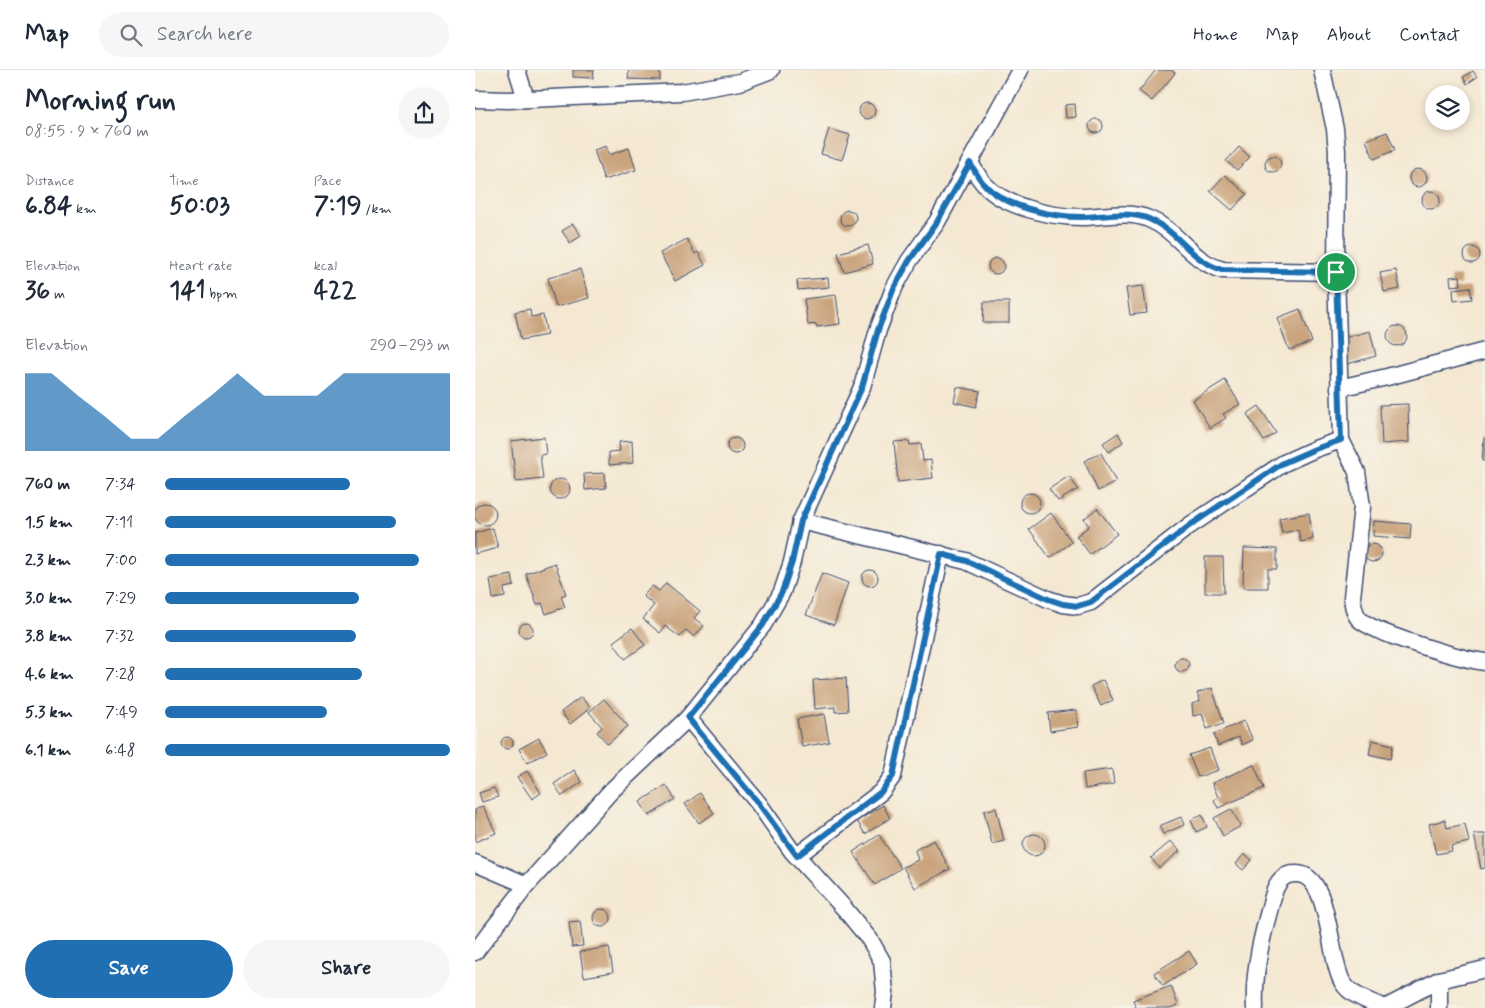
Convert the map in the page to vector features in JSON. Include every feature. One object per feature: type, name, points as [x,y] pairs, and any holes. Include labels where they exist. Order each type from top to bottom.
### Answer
[{"type":"street","points":[[517,70],[526,99]]},
{"type":"street","points":[[475,99],[526,99],[682,92],[740,82],[770,70]]},
{"type":"street","points":[[475,952],[527,885],[611,791],[688,718],[763,625],[782,592],[792,562],[801,521],[862,387],[878,330],[894,288],[909,261],[937,222],[1020,70]]},
{"type":"street","points":[[1322,70],[1335,129],[1337,150],[1336,272],[1341,440],[1357,472],[1360,489],[1361,526],[1352,597],[1355,612],[1363,622],[1398,637],[1445,653],[1485,662]]},
{"type":"street","points":[[970,163],[986,186],[1005,200],[1036,211],[1060,216],[1126,215],[1147,218],[1167,228],[1203,262],[1212,267],[1223,270],[1336,272]]},
{"type":"street","points":[[1339,388],[1387,378],[1485,351]]},
{"type":"street","points":[[801,521],[967,561],[1048,599],[1078,606],[1091,602],[1109,590],[1144,559],[1189,526],[1283,463],[1341,440]]},
{"type":"street","points":[[797,856],[881,792],[893,776],[941,554]]},
{"type":"street","points":[[688,718],[759,804],[797,856],[870,940],[882,961],[885,992],[883,1008]]},
{"type":"street","points":[[475,863],[527,885]]},
{"type":"street","points":[[1255,1008],[1256,964],[1275,889],[1279,881],[1286,875],[1296,873],[1304,875],[1311,880],[1318,892],[1326,911],[1334,961],[1342,982],[1360,996],[1385,1008],[1439,980],[1485,969]]},
{"type":"street","points":[[1439,980],[1439,1008]]},
{"type":"building","points":[[573,70],[594,70],[593,78],[573,77]]},
{"type":"building","points":[[629,70],[660,70],[660,80],[628,79]]},
{"type":"building","points":[[1156,70],[1171,70],[1175,73],[1152,101],[1139,91]]},
{"type":"building","points":[[1473,71],[1477,77],[1467,84],[1463,77]]},
{"type":"building","points":[[864,103],[870,103],[875,108],[873,117],[864,119],[859,114],[859,108]]},
{"type":"building","points":[[1075,104],[1076,117],[1066,118],[1065,105]]},
{"type":"building","points":[[1093,119],[1099,119],[1103,126],[1099,133],[1093,133],[1089,129],[1089,123]]},
{"type":"building","points":[[829,129],[850,135],[842,160],[821,154]]},
{"type":"building","points":[[1387,132],[1395,150],[1374,159],[1366,140]]},
{"type":"building","points":[[606,146],[609,155],[629,148],[636,170],[604,180],[594,150]]},
{"type":"building","points":[[1239,147],[1250,157],[1237,170],[1226,161]]},
{"type":"building","points":[[1273,156],[1279,158],[1281,164],[1279,170],[1273,172],[1267,170],[1265,164],[1267,158]]},
{"type":"building","points":[[1414,169],[1422,169],[1427,174],[1425,185],[1414,187],[1409,182],[1409,174]]},
{"type":"building","points":[[1225,175],[1247,194],[1232,210],[1210,191]]},
{"type":"building","points":[[1427,191],[1435,191],[1440,196],[1438,207],[1427,209],[1422,204],[1422,196]]},
{"type":"building","points":[[845,210],[851,210],[856,215],[854,224],[845,226],[840,221],[840,215]]},
{"type":"building","points":[[573,224],[581,236],[570,243],[562,231]]},
{"type":"building","points":[[687,239],[695,254],[698,252],[705,265],[675,281],[660,253]]},
{"type":"building","points":[[868,245],[873,264],[844,272],[838,253]]},
{"type":"building","points":[[1469,247],[1475,247],[1480,252],[1478,261],[1469,263],[1464,258],[1464,252]]},
{"type":"building","points":[[993,258],[999,258],[1004,263],[1002,272],[993,274],[988,269],[988,263]]},
{"type":"building","points":[[580,269],[589,298],[556,307],[548,278]]},
{"type":"building","points":[[1396,270],[1400,289],[1384,292],[1380,273]]},
{"type":"building","points":[[1460,276],[1461,285],[1451,286],[1450,277]]},
{"type":"building","points":[[828,278],[829,287],[798,290],[797,280]]},
{"type":"building","points":[[1143,286],[1147,313],[1130,315],[1126,288]]},
{"type":"building","points":[[1470,287],[1472,299],[1454,301],[1453,289]]},
{"type":"building","points":[[836,295],[840,324],[817,327],[816,324],[808,325],[804,299]]},
{"type":"building","points":[[984,302],[1009,302],[1009,323],[983,323]]},
{"type":"building","points":[[530,309],[531,317],[543,315],[547,335],[521,340],[515,312]]},
{"type":"building","points":[[1300,309],[1312,342],[1289,350],[1277,318]]},
{"type":"building","points":[[1397,326],[1404,329],[1407,336],[1404,343],[1397,346],[1390,343],[1387,336],[1390,329]]},
{"type":"building","points":[[1370,331],[1376,356],[1347,364],[1340,339]]},
{"type":"building","points":[[1225,380],[1240,404],[1223,414],[1226,418],[1210,428],[1193,400]]},
{"type":"building","points":[[957,387],[980,391],[976,407],[954,402]]},
{"type":"building","points":[[1408,404],[1409,442],[1382,444],[1380,405]]},
{"type":"building","points":[[1259,406],[1276,433],[1264,441],[1247,414]]},
{"type":"building","points":[[1118,433],[1123,442],[1109,452],[1103,443]]},
{"type":"building","points":[[544,437],[546,454],[540,455],[543,479],[516,482],[511,441]]},
{"type":"building","points":[[732,438],[738,438],[743,443],[741,452],[732,454],[727,449],[727,443]]},
{"type":"building","points":[[1484,438],[1485,461],[1482,461]]},
{"type":"building","points":[[632,441],[633,463],[609,465],[609,452],[620,451],[619,442]]},
{"type":"building","points":[[909,441],[910,445],[921,444],[923,461],[931,460],[933,478],[898,482],[894,442]]},
{"type":"building","points":[[1101,453],[1116,482],[1098,491],[1084,461]]},
{"type":"building","points":[[605,473],[606,488],[585,490],[584,474]]},
{"type":"building","points":[[1069,476],[1078,489],[1058,501],[1049,489]]},
{"type":"building","points":[[560,479],[567,482],[570,489],[567,496],[560,499],[553,496],[550,489],[553,482]]},
{"type":"building","points":[[1030,493],[1037,496],[1040,503],[1037,510],[1030,513],[1023,510],[1020,503],[1023,496]]},
{"type":"building","points":[[481,504],[489,504],[495,510],[495,518],[489,524],[481,524],[475,518],[475,510]]},
{"type":"building","points":[[1097,508],[1117,534],[1090,554],[1076,536],[1089,526],[1084,519]]},
{"type":"building","points":[[1051,513],[1072,542],[1050,558],[1029,529]]},
{"type":"building","points":[[1309,513],[1313,539],[1301,542],[1298,530],[1282,533],[1279,518]]},
{"type":"building","points":[[1374,521],[1411,524],[1410,539],[1373,536]]},
{"type":"building","points":[[493,528],[498,548],[475,554],[475,533]]},
{"type":"building","points":[[1373,544],[1381,549],[1382,553],[1377,561],[1373,562],[1365,557],[1364,553],[1369,545]]},
{"type":"building","points":[[1244,548],[1277,549],[1277,569],[1268,569],[1268,588],[1243,588]]},
{"type":"building","points":[[1205,557],[1223,557],[1224,593],[1205,593]]},
{"type":"building","points":[[555,563],[566,594],[561,596],[565,607],[546,614],[542,603],[537,605],[526,574]]},
{"type":"building","points":[[870,570],[876,572],[878,578],[876,584],[870,586],[864,584],[862,578],[864,572]]},
{"type":"building","points":[[822,573],[848,583],[834,625],[806,615]]},
{"type":"building","points":[[512,575],[514,586],[504,588],[505,597],[493,599],[490,579]]},
{"type":"building","points":[[666,583],[700,611],[694,618],[704,626],[694,637],[686,630],[680,637],[665,626],[660,633],[643,619],[654,605],[643,596],[652,586],[659,591]]},
{"type":"building","points":[[523,623],[529,623],[533,630],[529,637],[523,637],[519,633],[519,627]]},
{"type":"building","points":[[632,628],[645,645],[625,659],[613,642]]},
{"type":"building","points":[[1182,658],[1187,660],[1189,665],[1187,670],[1182,672],[1177,670],[1175,665],[1177,660]]},
{"type":"building","points":[[846,678],[848,711],[835,712],[835,707],[815,709],[813,680]]},
{"type":"building","points":[[1103,680],[1113,700],[1101,706],[1091,686]]},
{"type":"building","points":[[1212,688],[1224,723],[1207,729],[1202,714],[1193,716],[1192,704],[1200,701],[1197,693]]},
{"type":"building","points":[[581,697],[590,708],[570,724],[561,712]]},
{"type":"building","points":[[604,699],[628,726],[608,744],[597,732],[602,727],[589,712]]},
{"type":"building","points":[[1076,710],[1078,727],[1050,731],[1048,713]]},
{"type":"building","points":[[824,714],[829,742],[802,747],[797,719]]},
{"type":"building","points":[[1244,721],[1253,740],[1242,745],[1239,737],[1218,746],[1214,734]]},
{"type":"building","points":[[505,737],[509,737],[513,743],[509,749],[505,749],[501,745],[501,741]]},
{"type":"building","points":[[539,738],[547,752],[527,763],[519,749]]},
{"type":"building","points":[[1372,740],[1393,745],[1390,759],[1369,754]]},
{"type":"building","points":[[1210,748],[1218,770],[1198,777],[1189,755]]},
{"type":"building","points":[[1254,765],[1264,788],[1218,808],[1214,800],[1218,797],[1212,783]]},
{"type":"building","points":[[1112,769],[1114,784],[1085,789],[1083,773]]},
{"type":"building","points":[[574,770],[582,782],[562,796],[554,784]]},
{"type":"building","points":[[527,771],[541,793],[532,799],[517,777]]},
{"type":"building","points":[[666,785],[675,799],[649,816],[640,802]]},
{"type":"building","points":[[494,788],[498,797],[482,802],[479,793]]},
{"type":"building","points":[[700,793],[714,813],[699,823],[685,804]]},
{"type":"building","points":[[883,805],[890,818],[865,834],[857,821]]},
{"type":"building","points":[[483,806],[496,833],[475,842],[475,810]]},
{"type":"building","points":[[996,808],[1004,841],[992,844],[984,811]]},
{"type":"building","points":[[1231,809],[1241,826],[1223,836],[1214,818]]},
{"type":"building","points":[[1202,815],[1207,827],[1196,832],[1191,820]]},
{"type":"building","points":[[1181,817],[1184,825],[1163,834],[1159,826]]},
{"type":"building","points":[[1445,820],[1447,828],[1465,824],[1469,842],[1451,846],[1452,851],[1436,854],[1429,824]]},
{"type":"building","points":[[1034,834],[1042,837],[1045,845],[1042,853],[1034,856],[1026,853],[1023,845],[1026,837]]},
{"type":"building","points":[[1474,834],[1485,834],[1485,868],[1481,869]]},
{"type":"building","points":[[879,835],[901,868],[875,885],[853,852]]},
{"type":"building","points":[[934,840],[950,869],[915,888],[903,867],[918,860],[915,850]]},
{"type":"building","points":[[1171,841],[1180,851],[1159,868],[1151,858]]},
{"type":"building","points":[[1244,854],[1252,860],[1243,870],[1236,864]]},
{"type":"building","points":[[602,909],[608,912],[611,918],[608,924],[602,927],[596,924],[593,918],[596,912]]},
{"type":"building","points":[[580,921],[583,946],[572,947],[569,922]]},
{"type":"building","points":[[609,947],[613,972],[584,977],[580,952]]},
{"type":"building","points":[[1189,951],[1197,964],[1163,986],[1154,973]]},
{"type":"building","points":[[1171,986],[1178,1005],[1170,1008],[1136,1008],[1133,1000]]},
{"type":"route","points":[[970,163],[986,186],[1005,200],[1036,211],[1060,216],[1126,215],[1147,218],[1167,228],[1203,262],[1212,267],[1223,270],[1336,272],[1341,440],[1283,463],[1189,526],[1144,559],[1109,590],[1091,602],[1078,606],[1048,599],[967,561],[941,554],[893,776],[881,792],[797,856],[759,804],[688,718],[763,625],[782,592],[792,562],[801,521],[862,387],[878,330],[894,288],[909,261],[937,222],[970,163]]}]
